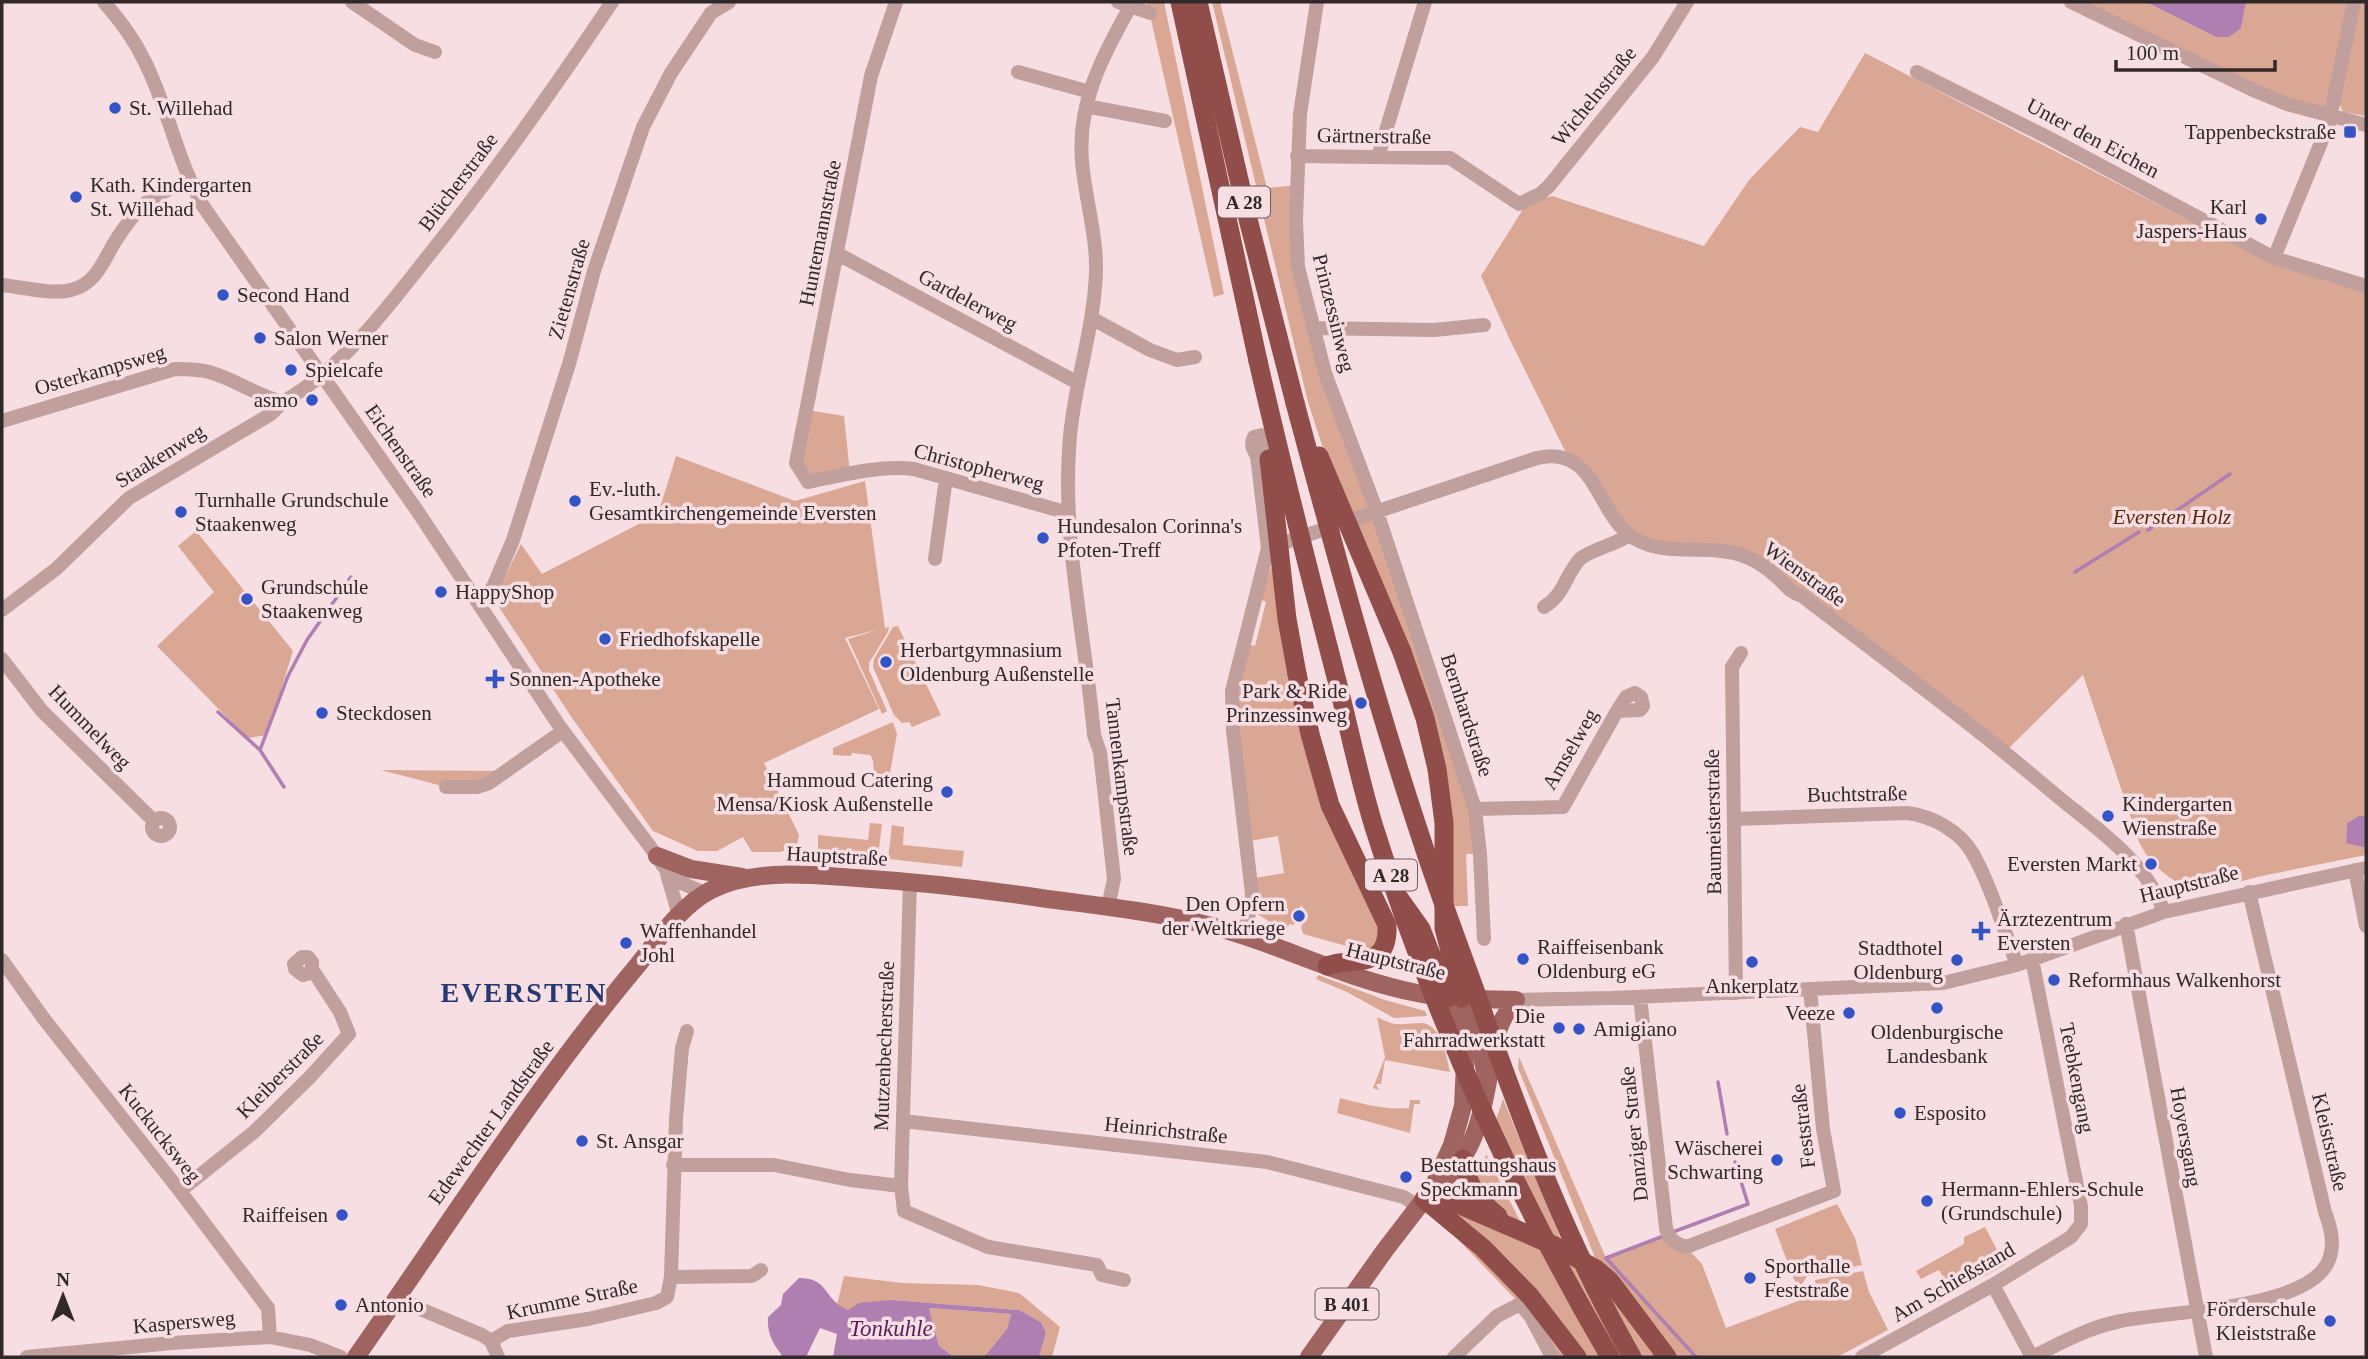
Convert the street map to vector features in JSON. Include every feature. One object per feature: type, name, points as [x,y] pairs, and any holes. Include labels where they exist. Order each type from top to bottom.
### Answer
[{"type":"highway","name":"A 28","points":[[1180,2],[1295,521],[1374,825],[1410,934],[1457,1053],[1518,1189],[1567,1284],[1610,1357]]},
{"type":"highway","name":"A 28","points":[[1198,2],[1295,403],[1418,828],[1525,1131],[1596,1291],[1632,1357]]},
{"type":"highway","points":[[1258,361],[1261,411],[1275,504],[1287,619],[1297,674],[1322,780],[1337,822],[1387,925],[1382,950],[1373,958],[1326,966]]},
{"type":"highway","points":[[1295,403],[1402,652],[1425,718],[1437,769],[1444,835],[1444,928],[1455,998]]},
{"type":"highway","points":[[1349,848],[1409,909],[1422,929],[1455,998]]},
{"type":"highway","points":[[1464,1159],[1467,1180],[1472,1190],[1493,1212],[1513,1227]]},
{"type":"highway","points":[[1420,1198],[1450,1202],[1574,1255],[1603,1275],[1617,1290],[1667,1357]]},
{"type":"highway","points":[[1420,1198],[1483,1248],[1530,1296],[1577,1357]]},
{"type":"main road","points":[[657,856],[697,870],[750,878]]},
{"type":"main road","points":[[697,870],[705,893]]},
{"type":"main road","name":"Hauptstraße","points":[[705,893],[727,883],[750,878],[791,875],[910,882],[1108,907],[1184,919],[1243,934],[1326,966],[1396,988],[1455,998],[1516,1000]]},
{"type":"main road","name":"Edewechter Landstraße","points":[[356,1357],[577,1042],[679,915],[705,893]]},
{"type":"main road","name":"B 401","points":[[1309,1357],[1420,1198],[1447,1179],[1464,1159],[1481,1120],[1487,1083],[1482,1057],[1455,998]]},
{"type":"main road","points":[[1420,1198],[1452,1145],[1464,1096],[1465,1065],[1455,998]]},
{"type":"main road","points":[[1487,1083],[1501,1022],[1516,1000]]},
{"type":"street","name":"Eichenstraße","points":[[104,2],[130,35],[144,60],[189,181],[203,206],[416,509],[564,731],[657,856],[667,874],[679,915]]},
{"type":"street","points":[[352,2],[415,45],[435,52]]},
{"type":"street","name":"Blücherstraße","points":[[321,375],[375,323],[480,192],[612,2]]},
{"type":"street","name":"Zietenstraße","points":[[479,605],[493,587],[513,540],[569,364],[594,271],[643,127],[671,73],[711,13],[729,2]]},
{"type":"street","name":"Huntemannstraße","points":[[802,472],[796,463],[872,76],[896,2]]},
{"type":"street","name":"Prinzessinweg","points":[[1317,2],[1304,80],[1297,156],[1298,267],[1325,373],[1377,512]]},
{"type":"street","points":[[1378,157],[1425,2]]},
{"type":"street","name":"Wichelnstraße","points":[[1519,204],[1540,194],[1549,186],[1651,59],[1687,2]]},
{"type":"street","points":[[2071,2],[2253,90],[2287,104],[2366,125]]},
{"type":"street","points":[[2274,258],[2332,116],[2354,2]]},
{"type":"street","points":[[1124,4],[1150,13]]},
{"type":"street","name":"Tannenkampstraße","points":[[1108,907],[1114,878],[1068,513],[1069,449],[1091,318],[1096,270],[1082,161],[1088,99],[1100,61],[1124,4]]},
{"type":"street","points":[[1018,72],[1088,99],[1165,121]]},
{"type":"street","name":"Unter den Eichen","points":[[1917,72],[2037,132],[2274,258],[2366,286]]},
{"type":"street","name":"Gärtnerstraße","points":[[1297,156],[1450,158],[1519,204]]},
{"type":"street","points":[[2,285],[70,291],[88,283],[100,270],[119,236],[140,207],[189,181]]},
{"type":"street","name":"Gardelerweg","points":[[838,254],[1078,383]]},
{"type":"street","points":[[1091,318],[1150,350],[1177,360],[1195,357]]},
{"type":"street","points":[[1312,328],[1434,330],[1484,324]]},
{"type":"street","name":"Osterkampsweg","points":[[2,421],[175,369],[197,369],[212,373],[268,399],[284,402]]},
{"type":"street","points":[[284,402],[321,375]]},
{"type":"street","name":"Staakenweg","points":[[2,610],[56,569],[129,498],[271,414],[284,402]]},
{"type":"street","points":[[1268,548],[1537,458],[1556,455],[1574,460],[1629,535],[1613,545],[1583,557],[1562,592],[1544,607]]},
{"type":"street","points":[[1243,934],[1252,894],[1233,730],[1232,691],[1268,548],[1257,456]]},
{"type":"street","name":"Christopherweg","points":[[802,472],[808,482],[850,473],[901,468],[1068,513]]},
{"type":"street","points":[[935,559],[946,478]]},
{"type":"street","name":"Bernhardstraße","points":[[1377,512],[1475,809],[1484,939]]},
{"type":"street","name":"Wienstraße","points":[[1629,535],[1655,547],[1742,555],[1762,566],[1796,595],[1802,596],[2005,752],[2104,834],[2151,884],[2164,912]]},
{"type":"street","name":"Baumeisterstraße","points":[[1736,993],[1732,667],[1741,653]]},
{"type":"street","name":"Hummelweg","points":[[2,659],[42,710],[155,821]]},
{"type":"street","name":"Amselweg","points":[[1475,809],[1563,807],[1617,711]]},
{"type":"street","points":[[446,787],[477,787],[489,783],[564,731]]},
{"type":"street","name":"Buchtstraße","points":[[1734,819],[1907,813],[1924,815],[1936,821],[1956,834],[1973,852],[2017,965]]},
{"type":"street","points":[[2360,869],[2366,926]]},
{"type":"street","name":"Hauptstraße","points":[[1516,1000],[1736,993],[1930,984],[1956,980],[2017,965],[2164,912],[2360,869]]},
{"type":"street","points":[[667,874],[679,883],[705,893]]},
{"type":"street","name":"Mutzenbecherstraße","points":[[910,882],[901,1186],[904,1211],[988,1247],[1097,1265],[1102,1275],[1124,1280]]},
{"type":"street","name":"Kleiststraße","points":[[2032,1357],[2103,1325],[2261,1300],[2294,1289],[2327,1264],[2333,1234],[2325,1212],[2249,892]]},
{"type":"street","name":"Hoyersgang","points":[[2126,924],[2206,1357]]},
{"type":"street","name":"Teebkengang","points":[[2032,959],[2081,1206]]},
{"type":"street","name":"Kuckucksweg","points":[[2,960],[44,1019],[180,1191],[268,1308],[270,1337]]},
{"type":"street","name":"Kleiberstraße","points":[[180,1191],[254,1132],[349,1034],[340,1012],[312,969]]},
{"type":"street","name":"Feststraße","points":[[1690,1246],[1834,1191],[1824,1141],[1810,989]]},
{"type":"street","name":"Danziger Straße","points":[[1640,997],[1665,1228],[1667,1236],[1678,1245],[1690,1246]]},
{"type":"street","points":[[687,1031],[682,1048],[673,1166],[671,1278],[757,1273]]},
{"type":"street","name":"Heinrichstraße","points":[[903,1121],[1267,1162],[1420,1198]]},
{"type":"street","points":[[673,1166],[774,1165],[850,1180],[901,1186]]},
{"type":"street","name":"Am Schießstand","points":[[1863,1357],[1993,1285],[2071,1237],[2081,1224],[2081,1206]]},
{"type":"street","name":"Krumme Straße","points":[[398,1294],[418,1308],[491,1341],[508,1331],[588,1319],[656,1303],[667,1297],[671,1278]]},
{"type":"street","points":[[1993,1285],[2032,1357]]},
{"type":"street","points":[[1454,1357],[1497,1316],[1520,1304],[1531,1317],[1552,1357]]},
{"type":"street","name":"Kaspersweg","points":[[27,1357],[270,1337],[310,1345],[341,1357]]},
{"type":"street","points":[[491,1341],[498,1357]]},
{"type":"green space","points":[[1147,2],[1164,2],[1224,294],[1214,297]]},
{"type":"green space","points":[[1212,2],[1220,2],[1267,188],[1296,185],[1307,307],[1458,754],[1480,854],[1466,854],[1468,906],[1447,906],[1437,769],[1341,504],[1308,402]]},
{"type":"green space","points":[[2071,2],[2146,2],[2216,37],[2241,28],[2246,2],[2366,2],[2366,116],[2343,112],[2340,105],[2332,116],[2287,104]]},
{"type":"green space","name":"Eversten Holz","points":[[1865,53],[2275,265],[2366,293],[2366,816],[2359,816],[2347,823],[2346,842],[2366,848],[2366,855],[2214,886],[2191,886],[2174,880],[2156,866],[2139,842],[2083,675],[2005,752],[1754,561],[1644,544],[1564,449],[1481,276],[1527,203],[1552,196],[1704,246],[1749,180],[1800,127],[1818,132]]},
{"type":"green space","points":[[807,410],[844,416],[850,473],[808,482],[799,448]]},
{"type":"green space","points":[[676,456],[795,501],[865,481],[885,628],[889,627],[869,663],[869,670],[887,711],[882,714],[848,639],[880,629],[845,638],[879,709],[764,763],[799,835],[797,845],[780,852],[752,852],[743,837],[717,851],[698,851],[653,831],[572,718],[495,601],[521,544],[542,574],[658,514]]},
{"type":"green space","points":[[196,531],[293,651],[267,735],[247,738],[157,646],[214,592],[178,546]]},
{"type":"green space","points":[[1272,567],[1284,655],[1382,930],[1372,953],[1303,934],[1301,926],[1307,920],[1308,914],[1301,905],[1294,925],[1289,924],[1288,928],[1273,924],[1256,913],[1255,878],[1284,873],[1278,836],[1250,841],[1234,713],[1247,644],[1255,646],[1266,602],[1260,599]]},
{"type":"green space","points":[[898,626],[941,715],[912,727],[909,722],[902,723],[894,715],[873,667],[874,659],[893,627]]},
{"type":"green space","points":[[893,722],[897,734],[886,783],[878,783],[876,780],[870,755],[833,755],[833,748]]},
{"type":"green space","points":[[381,770],[497,771],[489,783],[446,787]]},
{"type":"green space","points":[[870,823],[882,824],[878,857],[833,852],[818,855],[818,835],[868,840]]},
{"type":"green space","points":[[892,825],[904,827],[903,845],[964,851],[962,867],[888,859]]},
{"type":"green space","points":[[1318,975],[1385,1000],[1425,1011],[1427,1016],[1394,1018],[1347,992],[1316,979]]},
{"type":"green space","points":[[1377,1017],[1394,1024],[1420,1023],[1433,1028],[1445,1049],[1450,1072],[1385,1060],[1381,1084],[1376,1084],[1379,1090],[1373,1088],[1385,1057]]},
{"type":"green space","points":[[1519,1057],[1606,1258],[1667,1236],[1686,1247],[1702,1264],[1726,1328],[1817,1294],[1815,1280],[1863,1271],[1869,1292],[1888,1330],[1837,1357],[1552,1357],[1520,1304],[1445,1226],[1442,1226],[1474,1183],[1486,1154],[1520,1221],[1553,1237],[1496,1120],[1503,1099],[1561,1239],[1596,1260],[1518,1068]]},
{"type":"green space","points":[[1340,1098],[1391,1108],[1409,1108],[1410,1100],[1420,1100],[1420,1104],[1414,1104],[1410,1133],[1337,1113]]},
{"type":"green space","points":[[1837,1204],[1855,1238],[1862,1265],[1814,1277],[1809,1273],[1798,1290],[1775,1229]]},
{"type":"green space","points":[[1985,1227],[2005,1265],[1932,1305],[1930,1303],[1950,1291],[1939,1270],[1921,1279],[1916,1271],[1964,1244],[1964,1237]]},
{"type":"green space","points":[[844,1276],[902,1283],[978,1285],[1019,1293],[1060,1327],[1052,1357],[1039,1357],[1046,1333],[1041,1322],[1019,1310],[893,1300],[848,1310],[837,1305]]},
{"type":"green space","points":[[929,1308],[1011,1314],[1007,1329],[984,1357],[954,1357],[939,1346]]},
{"type":"water","points":[[2146,2],[2246,2],[2241,28],[2229,37],[2216,37]]},
{"type":"water","points":[[2359,816],[2366,816],[2366,848],[2346,843],[2347,823]]},
{"type":"water","name":"Tonkuhle","points":[[799,1278],[816,1281],[848,1310],[859,1303],[893,1300],[1019,1310],[1041,1322],[1046,1333],[1039,1357],[984,1357],[1007,1329],[1011,1314],[929,1308],[939,1346],[954,1357],[833,1357],[837,1334],[820,1328],[806,1357],[783,1357],[771,1338],[768,1317],[781,1305],[783,1294]]},
{"type":"waterway","points":[[2148,530],[2230,474]]},
{"type":"waterway","points":[[2075,572],[2139,532]]},
{"type":"waterway","points":[[260,750],[288,676],[307,640],[351,577]]},
{"type":"waterway","points":[[218,712],[260,750],[284,787]]},
{"type":"waterway","points":[[1718,1082],[1727,1134]]},
{"type":"waterway","points":[[1673,1232],[1748,1204],[1735,1162]]},
{"type":"waterway","points":[[1661,1237],[1606,1258],[1696,1357]]},
{"type":"place","name":"St. Willehad","points":[[115,108]]},
{"type":"place","name":"Tappenbeckstraße","points":[[2350,132]]},
{"type":"place","name":"Kath. Kindergarten St. Willehad","points":[[76,197]]},
{"type":"place","name":"Karl Jaspers-Haus","points":[[2261,219]]},
{"type":"place","name":"Second Hand","points":[[223,295]]},
{"type":"place","name":"Salon Werner","points":[[260,338]]},
{"type":"place","name":"Spielcafe","points":[[291,370]]},
{"type":"place","name":"asmo","points":[[312,400]]},
{"type":"place","name":"Ev.-luth. Gesamtkirchengemeinde Eversten","points":[[575,501]]},
{"type":"place","name":"Turnhalle Grundschule Staakenweg","points":[[181,512]]},
{"type":"place","name":"Hundesalon Corinna's Pfoten-Treff","points":[[1043,538]]},
{"type":"place","name":"HappyShop","points":[[441,592]]},
{"type":"place","name":"Grundschule Staakenweg","points":[[247,599]]},
{"type":"place","name":"Friedhofskapelle","points":[[605,639]]},
{"type":"place","name":"Herbartgymnasium Oldenburg Außenstelle","points":[[886,662]]},
{"type":"place","name":"Sonnen-Apotheke","points":[[495,679]]},
{"type":"place","name":"Park & Ride Prinzessinweg","points":[[1361,703]]},
{"type":"place","name":"Steckdosen","points":[[322,713]]},
{"type":"place","name":"Hammoud Catering Mensa/Kiosk Außenstelle","points":[[947,792]]},
{"type":"place","name":"Kindergarten Wienstraße","points":[[2108,816]]},
{"type":"place","name":"Eversten Markt","points":[[2151,864]]},
{"type":"place","name":"Den Opfern der Weltkriege","points":[[1299,916]]},
{"type":"place","name":"Ärztezentrum Eversten","points":[[1981,931]]},
{"type":"place","name":"Waffenhandel Johl","points":[[626,943]]},
{"type":"place","name":"Raiffeisenbank Oldenburg eG","points":[[1523,959]]},
{"type":"place","name":"Stadthotel Oldenburg","points":[[1957,960]]},
{"type":"place","name":"Ankerplatz","points":[[1752,962]]},
{"type":"place","name":"Reformhaus Walkenhorst","points":[[2054,980]]},
{"type":"place","name":"Oldenburgische Landesbank","points":[[1937,1008]]},
{"type":"place","name":"Veeze","points":[[1849,1013]]},
{"type":"place","name":"Die Fahrradwerkstatt","points":[[1559,1028]]},
{"type":"place","name":"Amigiano","points":[[1579,1029]]},
{"type":"place","name":"Esposito","points":[[1900,1113]]},
{"type":"place","name":"St. Ansgar","points":[[582,1141]]},
{"type":"place","name":"Wäscherei Schwarting","points":[[1777,1160]]},
{"type":"place","name":"Bestattungshaus Speckmann","points":[[1406,1177]]},
{"type":"place","name":"Hermann-Ehlers-Schule (Grundschule)","points":[[1927,1201]]},
{"type":"place","name":"Raiffeisen","points":[[342,1215]]},
{"type":"place","name":"Sporthalle Feststraße","points":[[1750,1278]]},
{"type":"place","name":"Antonio","points":[[341,1305]]},
{"type":"place","name":"Förderschule Kleiststraße","points":[[2330,1321]]},
{"type":"district","name":"EVERSTEN","points":[[524,992]]}]
